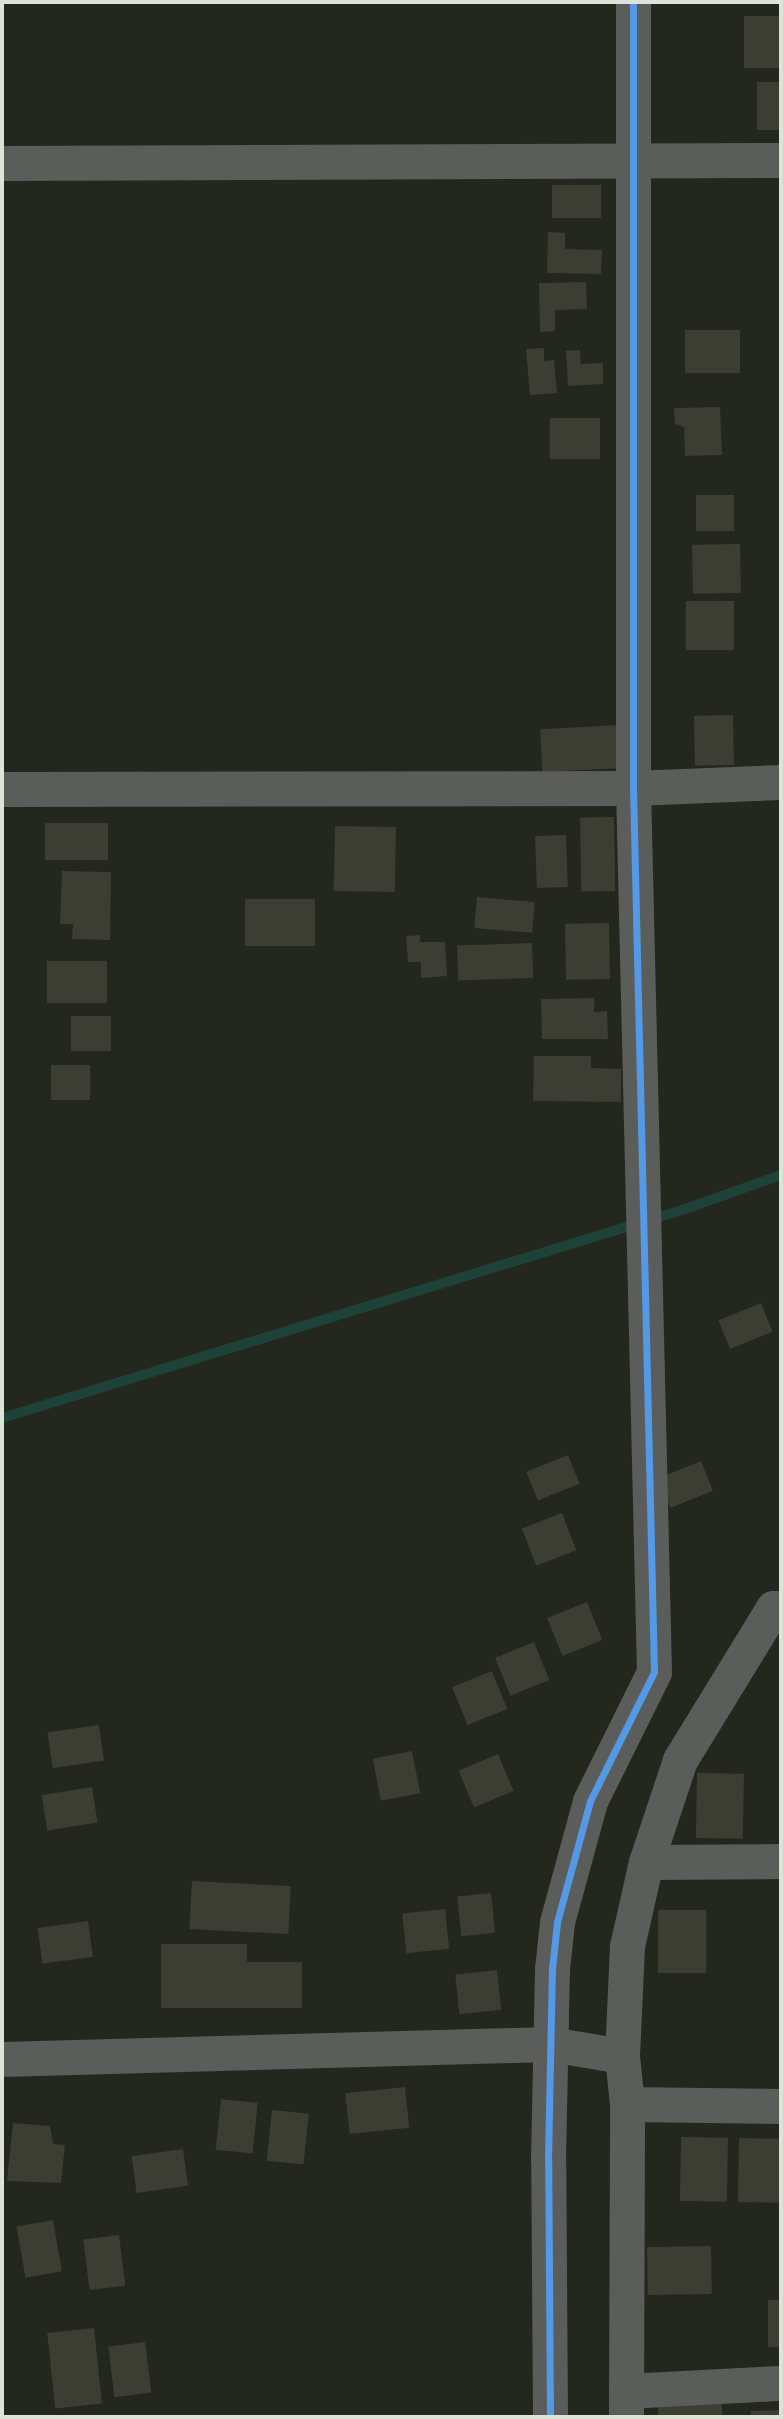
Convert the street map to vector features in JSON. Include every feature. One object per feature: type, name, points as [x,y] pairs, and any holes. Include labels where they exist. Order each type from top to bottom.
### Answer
[{"type":"street","points":[[550,2417],[552,1969],[568,1876],[590,1801],[654,1672],[633,788],[633,2]]},
{"type":"street","points":[[2,163],[633,163],[781,160]]},
{"type":"street","points":[[2,789],[633,788],[781,782]]},
{"type":"street","points":[[781,1608],[773,1608],[680,1760],[646,1862],[627,1946],[622,2056],[627,2104],[626,2404],[781,2383]]},
{"type":"street","points":[[646,1862],[781,1861]]},
{"type":"street","points":[[2,2059],[550,2045],[622,2056]]},
{"type":"street","points":[[627,2104],[781,2106]]},
{"type":"building","points":[[744,16],[781,16],[781,68],[744,68]]},
{"type":"building","points":[[757,82],[781,82],[781,130],[757,130]]},
{"type":"building","points":[[552,185],[601,185],[601,218],[552,218]]},
{"type":"building","points":[[548,232],[565,233],[565,249],[602,250],[601,274],[547,273]]},
{"type":"building","points":[[586,282],[587,309],[555,310],[555,331],[540,332],[539,283]]},
{"type":"building","points":[[685,330],[740,330],[740,373],[685,373]]},
{"type":"building","points":[[544,348],[544,361],[554,360],[557,393],[530,395],[526,349]]},
{"type":"building","points":[[580,350],[581,364],[603,363],[603,384],[568,386],[566,351]]},
{"type":"building","points":[[720,407],[722,455],[685,456],[684,427],[675,424],[674,408]]},
{"type":"building","points":[[550,418],[600,418],[600,459],[550,459]]},
{"type":"building","points":[[696,495],[734,495],[734,531],[696,531]]},
{"type":"building","points":[[740,544],[741,593],[693,594],[692,545]]},
{"type":"building","points":[[686,601],[734,601],[734,650],[686,650]]},
{"type":"building","points":[[733,715],[734,765],[695,766],[694,716]]},
{"type":"building","points":[[619,725],[621,768],[542,772],[540,729]]},
{"type":"building","points":[[614,817],[615,891],[581,892],[580,818]]},
{"type":"building","points":[[45,823],[108,823],[108,860],[45,860]]},
{"type":"building","points":[[335,826],[396,827],[395,892],[334,891]]},
{"type":"building","points":[[566,835],[568,887],[537,888],[535,836]]},
{"type":"building","points":[[62,871],[111,872],[110,940],[72,939],[73,924],[60,924]]},
{"type":"building","points":[[477,897],[535,902],[532,933],[474,928]]},
{"type":"building","points":[[245,899],[315,899],[315,946],[245,946]]},
{"type":"building","points":[[609,923],[610,979],[566,980],[565,924]]},
{"type":"building","points":[[420,935],[420,942],[445,942],[447,976],[421,978],[421,962],[408,962],[406,936]]},
{"type":"building","points":[[532,943],[533,978],[458,981],[457,946]]},
{"type":"building","points":[[47,961],[107,961],[107,1003],[47,1003]]},
{"type":"building","points":[[594,998],[594,1012],[607,1011],[608,1039],[542,1039],[541,999]]},
{"type":"building","points":[[71,1016],[111,1016],[111,1051],[71,1051]]},
{"type":"building","points":[[534,1056],[591,1056],[591,1068],[621,1069],[621,1102],[533,1101]]},
{"type":"building","points":[[51,1065],[90,1065],[90,1100],[51,1100]]},
{"type":"building","points":[[761,1303],[773,1332],[730,1349],[718,1320]]},
{"type":"building","points":[[568,1455],[580,1484],[538,1501],[526,1472]]},
{"type":"building","points":[[701,1461],[713,1491],[670,1508],[658,1478]]},
{"type":"building","points":[[562,1513],[576,1550],[536,1566],[522,1528]]},
{"type":"building","points":[[587,1602],[602,1640],[562,1656],[547,1618]]},
{"type":"building","points":[[534,1642],[549,1680],[510,1696],[495,1658]]},
{"type":"building","points":[[492,1671],[507,1709],[467,1725],[452,1687]]},
{"type":"building","points":[[99,1725],[104,1761],[53,1768],[48,1732]]},
{"type":"building","points":[[412,1751],[420,1793],[381,1801],[373,1759]]},
{"type":"building","points":[[498,1754],[514,1791],[474,1808],[458,1771]]},
{"type":"building","points":[[697,1773],[744,1774],[743,1839],[696,1838]]},
{"type":"building","points":[[92,1787],[98,1823],[47,1831],[42,1795]]},
{"type":"building","points":[[192,1881],[291,1886],[288,1934],[189,1929]]},
{"type":"building","points":[[491,1893],[495,1933],[461,1936],[457,1897]]},
{"type":"building","points":[[445,1909],[449,1949],[406,1953],[402,1913]]},
{"type":"building","points":[[658,1910],[706,1910],[706,1973],[658,1973]]},
{"type":"building","points":[[88,1921],[93,1957],[43,1964],[37,1928]]},
{"type":"building","points":[[161,1944],[247,1944],[247,1962],[302,1962],[302,2008],[161,2008]]},
{"type":"building","points":[[497,1970],[501,2010],[459,2014],[455,1974]]},
{"type":"building","points":[[405,2087],[409,2128],[350,2134],[345,2093]]},
{"type":"building","points":[[221,2099],[258,2103],[252,2154],[216,2150]]},
{"type":"building","points":[[272,2110],[309,2114],[303,2165],[267,2161]]},
{"type":"building","points":[[13,2123],[50,2126],[53,2144],[65,2145],[61,2183],[7,2181]]},
{"type":"building","points":[[681,2137],[728,2138],[727,2202],[680,2201]]},
{"type":"building","points":[[739,2138],[781,2139],[780,2203],[738,2202]]},
{"type":"building","points":[[183,2149],[188,2186],[137,2193],[132,2156]]},
{"type":"building","points":[[53,2220],[62,2271],[26,2278],[17,2226]]},
{"type":"building","points":[[119,2235],[125,2286],[89,2290],[83,2239]]},
{"type":"building","points":[[711,2246],[712,2294],[648,2295],[647,2247]]},
{"type":"building","points":[[768,2300],[781,2300],[781,2347],[768,2347]]},
{"type":"building","points":[[94,2328],[102,2404],[55,2408],[47,2333]]},
{"type":"building","points":[[145,2342],[151,2393],[114,2397],[108,2347]]},
{"type":"building","points":[[658,2403],[722,2403],[722,2417],[658,2417]]},
{"type":"building","points":[[781,2410],[781,2417],[751,2417],[751,2411]]},
{"type":"waterway","points":[[2,1418],[682,1210],[781,1175]]},
{"type":"cycle path","points":[[550,2417],[548,2159],[552,1969],[557,1922],[590,1801],[654,1672],[633,788],[633,2]]}]
